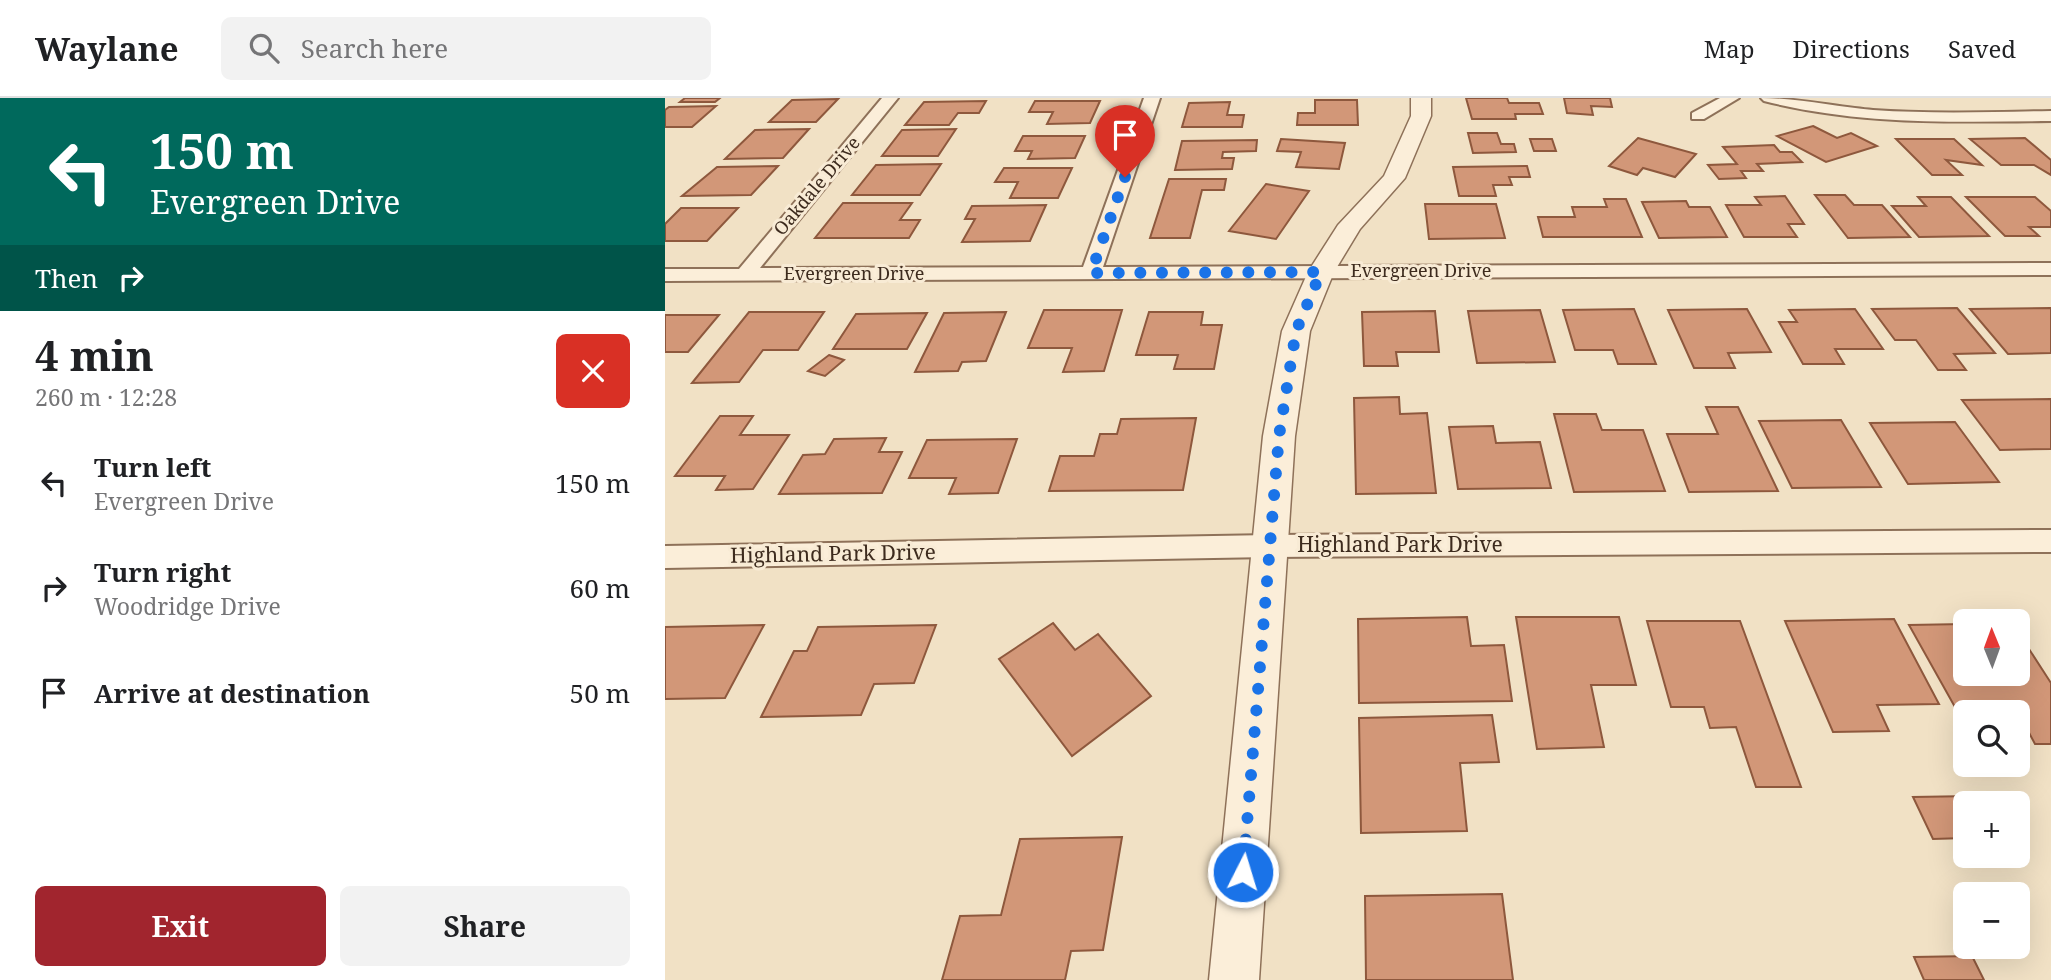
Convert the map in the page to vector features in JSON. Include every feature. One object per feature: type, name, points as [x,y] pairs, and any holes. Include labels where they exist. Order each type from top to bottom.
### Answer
[{"type":"street","name":"Oakdale Drive","points":[[744,275],[890,98]]},
{"type":"street","points":[[1091,273],[1152,98]]},
{"type":"street","points":[[1234,980],[1279,436],[1296,331],[1321,272],[1350,225],[1394,178],[1421,117],[1421,98]]},
{"type":"street","points":[[1697,116],[1731,98]]},
{"type":"street","points":[[1769,98],[1866,114],[2051,116]]},
{"type":"street","name":"Evergreen Drive","points":[[665,275],[2051,269]]},
{"type":"street","name":"Highland Park Drive","points":[[665,557],[1270,546],[2051,541]]},
{"type":"building","points":[[685,98],[720,98],[715,102],[680,102]]},
{"type":"building","points":[[1466,98],[1507,98],[1509,103],[1539,103],[1543,114],[1515,114],[1516,119],[1472,119]]},
{"type":"building","points":[[1564,98],[1610,98],[1612,107],[1591,106],[1593,115],[1567,113]]},
{"type":"building","points":[[838,99],[816,122],[769,122],[792,100]]},
{"type":"building","points":[[1315,100],[1357,100],[1358,125],[1297,125],[1298,113],[1315,113]]},
{"type":"building","points":[[986,101],[979,113],[958,113],[949,125],[905,125],[924,102]]},
{"type":"building","points":[[1035,101],[1100,101],[1090,123],[1047,124],[1053,112],[1029,112]]},
{"type":"building","points":[[1230,102],[1227,115],[1244,115],[1242,127],[1182,127],[1189,103]]},
{"type":"building","points":[[716,106],[692,127],[665,127],[665,110],[669,107]]},
{"type":"building","points":[[1813,126],[1837,138],[1851,133],[1877,146],[1826,162],[1777,136]]},
{"type":"building","points":[[809,129],[783,158],[725,159],[755,130]]},
{"type":"building","points":[[956,129],[938,156],[882,156],[902,130]]},
{"type":"building","points":[[1468,133],[1497,133],[1501,144],[1514,144],[1516,152],[1473,153]]},
{"type":"building","points":[[1023,136],[1085,136],[1075,158],[1028,159],[1032,151],[1015,151]]},
{"type":"building","points":[[1638,138],[1696,154],[1675,177],[1643,168],[1637,175],[1609,166]]},
{"type":"building","points":[[2025,138],[2051,160],[2051,175],[2034,165],[2001,165],[1970,139]]},
{"type":"building","points":[[1281,139],[1345,143],[1339,169],[1296,167],[1301,152],[1277,151]]},
{"type":"building","points":[[1530,139],[1552,139],[1556,151],[1534,151]]},
{"type":"building","points":[[1896,139],[1954,139],[1982,165],[1946,160],[1962,175],[1932,175]]},
{"type":"building","points":[[1257,140],[1256,151],[1223,152],[1222,158],[1234,158],[1232,169],[1175,170],[1182,141]]},
{"type":"building","points":[[1774,145],[1780,152],[1792,152],[1802,162],[1757,164],[1763,171],[1741,171],[1746,178],[1719,179],[1708,165],[1737,164],[1723,147]]},
{"type":"building","points":[[941,164],[920,195],[852,195],[876,165]]},
{"type":"building","points":[[778,166],[751,195],[682,196],[717,167]]},
{"type":"building","points":[[1527,166],[1530,177],[1509,177],[1512,185],[1493,185],[1496,196],[1459,196],[1453,167]]},
{"type":"building","points":[[1004,168],[1072,168],[1058,198],[1010,198],[1018,182],[995,182]]},
{"type":"building","points":[[1169,179],[1226,179],[1224,190],[1202,190],[1190,238],[1150,238]]},
{"type":"building","points":[[1266,184],[1309,191],[1276,239],[1229,231]]},
{"type":"building","points":[[1815,195],[1845,195],[1854,205],[1882,205],[1910,237],[1848,238]]},
{"type":"building","points":[[1785,196],[1804,224],[1788,224],[1797,237],[1744,237],[1726,205],[1761,205],[1755,197]]},
{"type":"building","points":[[1918,197],[1951,197],[1989,236],[1919,237],[1892,206],[1926,206]]},
{"type":"building","points":[[1966,197],[2035,197],[2051,211],[2051,227],[2029,227],[2039,236],[2005,236]]},
{"type":"building","points":[[1604,199],[1626,199],[1642,237],[1543,237],[1538,217],[1575,217],[1572,207],[1607,207]]},
{"type":"building","points":[[1686,201],[1689,207],[1710,207],[1727,237],[1659,238],[1642,202]]},
{"type":"building","points":[[843,203],[912,203],[900,220],[920,220],[909,238],[815,238]]},
{"type":"building","points":[[1425,204],[1496,204],[1505,238],[1429,239]]},
{"type":"building","points":[[1046,205],[1030,241],[962,242],[975,219],[965,219],[972,206]]},
{"type":"building","points":[[681,208],[738,208],[707,241],[665,241],[665,224]]},
{"type":"building","points":[[1957,308],[1995,353],[1954,354],[1966,370],[1938,370],[1916,340],[1895,340],[1872,309]]},
{"type":"building","points":[[2051,308],[2051,353],[2008,354],[1970,309]]},
{"type":"building","points":[[1634,309],[1656,364],[1618,364],[1613,350],[1575,350],[1563,310]]},
{"type":"building","points":[[1747,309],[1771,352],[1728,353],[1735,368],[1694,368],[1668,310]]},
{"type":"building","points":[[1855,309],[1883,349],[1835,349],[1844,364],[1803,364],[1779,322],[1797,322],[1789,310]]},
{"type":"building","points":[[1044,310],[1122,310],[1104,371],[1063,372],[1072,348],[1028,348]]},
{"type":"building","points":[[1540,310],[1555,362],[1477,363],[1468,311]]},
{"type":"building","points":[[1435,311],[1439,352],[1396,352],[1398,366],[1364,366],[1362,312]]},
{"type":"building","points":[[749,312],[824,312],[798,350],[763,350],[739,382],[692,383]]},
{"type":"building","points":[[1006,312],[986,361],[962,362],[958,371],[915,372],[944,313]]},
{"type":"building","points":[[1149,312],[1203,312],[1201,325],[1222,325],[1214,369],[1174,369],[1178,355],[1136,355]]},
{"type":"building","points":[[927,313],[907,349],[833,349],[856,314]]},
{"type":"building","points":[[665,315],[719,315],[688,352],[665,352]]},
{"type":"building","points":[[829,355],[844,360],[825,376],[808,371]]},
{"type":"building","points":[[1399,397],[1400,414],[1427,413],[1436,493],[1356,494],[1354,398]]},
{"type":"building","points":[[2051,399],[2051,449],[2000,450],[1962,400]]},
{"type":"building","points":[[1706,407],[1738,407],[1778,491],[1689,492],[1667,434],[1718,434]]},
{"type":"building","points":[[1554,414],[1596,414],[1602,430],[1643,430],[1665,491],[1574,492]]},
{"type":"building","points":[[720,416],[753,416],[740,435],[789,435],[753,489],[716,490],[725,476],[675,476]]},
{"type":"building","points":[[1196,418],[1183,490],[1049,491],[1060,456],[1094,456],[1100,434],[1117,434],[1121,419]]},
{"type":"building","points":[[1841,420],[1881,487],[1792,488],[1759,421]]},
{"type":"building","points":[[1955,422],[1999,482],[1908,484],[1870,423]]},
{"type":"building","points":[[1493,426],[1496,443],[1540,442],[1551,488],[1458,489],[1449,427]]},
{"type":"building","points":[[886,438],[879,452],[902,452],[882,493],[779,494],[803,455],[825,454],[834,439]]},
{"type":"building","points":[[1017,439],[998,493],[949,494],[956,478],[909,478],[927,440]]},
{"type":"building","points":[[1467,617],[1471,646],[1504,645],[1512,701],[1359,703],[1358,619]]},
{"type":"building","points":[[1516,617],[1619,617],[1636,685],[1591,685],[1604,747],[1537,749]]},
{"type":"building","points":[[1894,619],[1939,704],[1877,705],[1889,731],[1833,732],[1785,621]]},
{"type":"building","points":[[1647,621],[1740,621],[1801,787],[1756,787],[1736,727],[1710,728],[1704,707],[1671,707]]},
{"type":"building","points":[[1053,623],[1075,650],[1098,634],[1151,696],[1072,756],[999,659]]},
{"type":"building","points":[[1953,624],[1953,686],[2030,686],[2030,651],[2051,683],[2051,744],[2035,744],[2030,735],[2030,700],[1953,700],[1953,704],[1909,625]]},
{"type":"building","points":[[764,625],[725,698],[665,699],[665,627]]},
{"type":"building","points":[[936,625],[914,683],[874,684],[861,715],[761,717],[794,651],[807,651],[818,627]]},
{"type":"building","points":[[1492,715],[1499,762],[1460,763],[1467,831],[1361,833],[1359,718]]},
{"type":"building","points":[[1953,796],[1953,838],[1933,839],[1913,797]]},
{"type":"building","points":[[1122,837],[1103,950],[1071,951],[1065,980],[942,980],[960,916],[1001,915],[1020,839]]},
{"type":"building","points":[[1502,894],[1513,980],[1366,980],[1365,896]]},
{"type":"building","points":[[1914,957],[1974,959],[1984,980],[1924,980]]},
{"type":"route","points":[[1125,177],[1091,273],[1321,272],[1296,331],[1279,436],[1243,872]]}]
